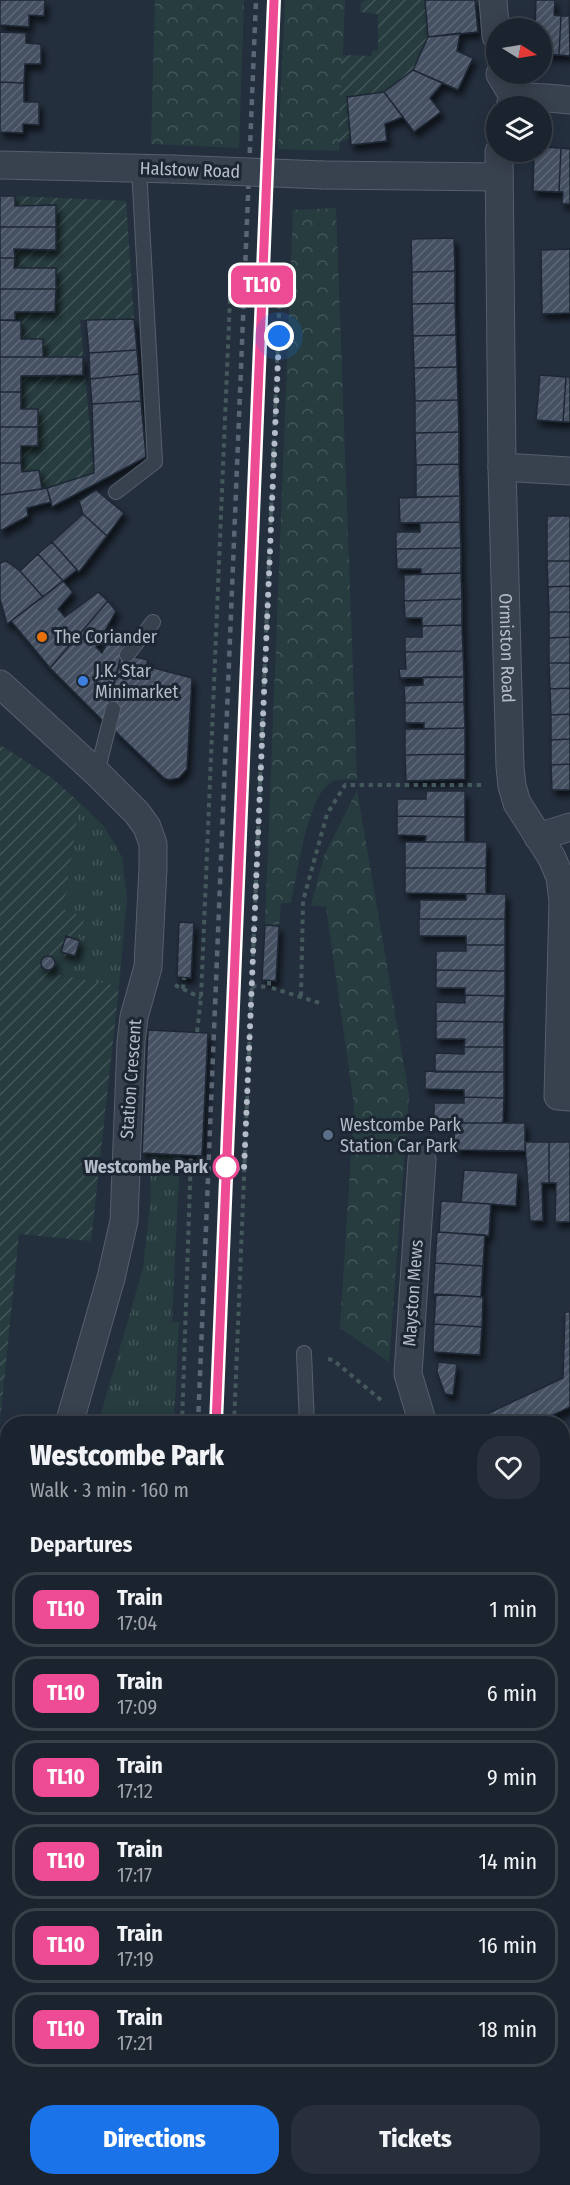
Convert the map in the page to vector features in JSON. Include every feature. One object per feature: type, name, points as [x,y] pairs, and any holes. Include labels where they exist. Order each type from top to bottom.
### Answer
[{"type":"street","points":[[493,0],[494,18]]},
{"type":"street","points":[[552,99],[570,100]]},
{"type":"street","name":"Halstow Road","points":[[0,165],[323,175],[499,164]]},
{"type":"street","name":"Ormiston Road","points":[[499,164],[502,467],[510,767],[512,786],[518,803],[552,858],[560,877],[562,893],[558,1096],[570,1096]]},
{"type":"street","points":[[502,467],[570,471]]},
{"type":"street","name":"Station Crescent","points":[[0,684],[97,772],[137,813],[147,827],[153,844],[148,967],[134,1017],[130,1042],[124,1221],[111,1278],[71,1416]]},
{"type":"street","points":[[538,837],[570,827]]},
{"type":"street","name":"Mayston Mews","points":[[421,1416],[408,1374],[422,1160]]},
{"type":"lane","points":[[116,492],[155,462],[139,168]]},
{"type":"lane","points":[[127,655],[153,622]]},
{"type":"lane","points":[[97,772],[113,709]]},
{"type":"lane","points":[[304,1353],[307,1416]]},
{"type":"path","points":[[234,1416],[280,289]]},
{"type":"path","points":[[197,1032],[201,998],[230,298]]},
{"type":"path","points":[[301,996],[303,901],[327,814],[345,785],[483,785]]},
{"type":"path","points":[[183,989],[184,978]]},
{"type":"path","points":[[269,981],[269,987]]},
{"type":"path","points":[[170,982],[201,998]]},
{"type":"path","points":[[252,986],[269,987],[323,1004]]},
{"type":"path","points":[[182,1416],[191,1155]]},
{"type":"path","points":[[333,1360],[384,1402]]},
{"type":"green space","points":[[155,0],[244,0],[239,148],[151,144]]},
{"type":"green space","points":[[285,0],[345,0],[339,151],[278,149]]},
{"type":"green space","points":[[364,0],[425,0],[428,37],[413,70],[384,92],[347,97],[351,137],[338,143],[342,55],[371,56],[372,51],[378,50],[378,14],[360,12],[361,3]]},
{"type":"green space","points":[[15,196],[126,201],[134,319],[80,320],[94,473],[42,489],[39,470],[22,472],[21,446],[38,445],[38,409],[21,409],[21,376],[83,375],[43,357],[43,339],[21,339],[21,321],[15,320],[15,312],[55,312],[56,268],[14,268],[14,249],[56,249],[56,206],[15,206]]},
{"type":"green space","points":[[336,208],[357,780],[335,781],[321,793],[309,821],[291,903],[281,903],[279,926],[265,925],[293,210]]},
{"type":"green space","points":[[0,745],[52,778],[80,803],[63,909],[85,917],[78,937],[83,939],[76,960],[58,955],[54,974],[119,986],[91,1241],[19,1234],[0,1416]]},
{"type":"green space","points":[[357,790],[409,1095],[389,1362],[340,1328],[354,1105],[326,907],[311,905],[324,856]]},
{"type":"green space","points":[[80,803],[104,826],[122,857],[127,898],[119,986],[54,974],[58,955],[82,939],[78,938],[63,909]]},
{"type":"green space","points":[[149,1153],[180,1154],[172,1322],[179,1322],[174,1416],[100,1416],[143,1268],[151,1193]]},
{"type":"building","points":[[0,0],[45,0],[44,16],[29,15],[29,27],[0,25]]},
{"type":"building","points":[[425,0],[475,0],[478,32],[428,37]]},
{"type":"building","points":[[536,0],[555,0],[554,15],[561,16],[559,55],[552,55],[552,18],[535,18]]},
{"type":"building","points":[[569,0],[570,56],[559,55],[561,16],[568,16]]},
{"type":"building","points":[[0,32],[26,33],[26,43],[41,44],[41,64],[25,64],[24,83],[0,82]]},
{"type":"building","points":[[460,33],[457,51],[473,58],[458,90],[413,70],[428,37]]},
{"type":"building","points":[[413,70],[443,83],[430,98],[441,112],[414,132],[384,92]]},
{"type":"building","points":[[0,82],[24,83],[24,102],[39,102],[39,125],[23,124],[23,133],[0,132]]},
{"type":"building","points":[[384,92],[403,117],[385,124],[387,141],[351,145],[347,97]]},
{"type":"building","points":[[552,148],[561,148],[559,192],[533,191],[534,162],[552,162]]},
{"type":"building","points":[[561,148],[570,149],[570,204],[562,204],[563,192],[559,192]]},
{"type":"building","points":[[0,196],[15,196],[15,206],[56,205],[56,227],[0,227]]},
{"type":"building","points":[[0,227],[56,227],[56,250],[14,249],[15,258],[0,258]]},
{"type":"building","points":[[454,238],[455,271],[412,272],[411,239]]},
{"type":"building","points":[[570,249],[570,313],[542,314],[541,250]]},
{"type":"building","points":[[0,258],[15,258],[14,268],[56,268],[56,289],[0,289]]},
{"type":"building","points":[[455,271],[455,303],[412,304],[412,272]]},
{"type":"building","points":[[0,289],[56,289],[55,312],[15,312],[15,320],[0,320]]},
{"type":"building","points":[[455,303],[456,335],[413,336],[412,304]]},
{"type":"building","points":[[134,319],[137,350],[89,353],[86,320]]},
{"type":"building","points":[[0,320],[21,321],[21,339],[43,339],[43,357],[0,357]]},
{"type":"building","points":[[456,335],[457,367],[414,368],[413,336]]},
{"type":"building","points":[[137,350],[139,374],[90,379],[89,353]]},
{"type":"building","points":[[0,357],[83,357],[83,375],[21,376],[21,392],[0,392]]},
{"type":"building","points":[[457,367],[458,400],[415,401],[414,368]]},
{"type":"building","points":[[139,374],[141,401],[92,404],[90,379]]},
{"type":"building","points":[[540,375],[566,377],[563,422],[536,420]]},
{"type":"building","points":[[566,377],[570,377],[570,422],[563,422]]},
{"type":"building","points":[[0,392],[21,392],[21,409],[38,409],[38,427],[0,427]]},
{"type":"building","points":[[458,400],[459,432],[415,433],[415,401]]},
{"type":"building","points":[[141,401],[146,457],[52,507],[47,488],[94,473],[92,404]]},
{"type":"building","points":[[0,427],[38,427],[38,446],[21,446],[21,463],[0,463]]},
{"type":"building","points":[[459,432],[459,464],[416,465],[415,433]]},
{"type":"building","points":[[0,463],[21,463],[22,472],[39,470],[42,489],[0,495]]},
{"type":"building","points":[[459,464],[460,496],[416,497],[416,465]]},
{"type":"building","points":[[47,488],[51,502],[27,508],[28,516],[0,531],[0,495]]},
{"type":"building","points":[[96,490],[124,513],[107,536],[83,514],[79,501]]},
{"type":"building","points":[[460,496],[460,522],[400,523],[399,498]]},
{"type":"building","points":[[83,514],[107,536],[79,572],[52,542]]},
{"type":"building","points":[[547,516],[570,516],[570,561],[547,561]]},
{"type":"building","points":[[460,522],[461,548],[396,549],[396,532],[420,532],[420,523]]},
{"type":"building","points":[[52,542],[77,570],[63,581],[38,554]]},
{"type":"building","points":[[461,548],[461,573],[421,574],[421,569],[397,569],[396,549]]},
{"type":"building","points":[[38,554],[63,581],[43,597],[20,571]]},
{"type":"building","points":[[6,561],[20,571],[43,597],[7,624],[0,599],[0,563]]},
{"type":"building","points":[[547,561],[570,561],[570,586],[548,587]]},
{"type":"building","points":[[461,573],[462,599],[404,601],[404,575]]},
{"type":"building","points":[[63,581],[73,592],[58,609],[65,617],[98,592],[108,601],[50,668],[11,621]]},
{"type":"building","points":[[570,586],[570,612],[549,612],[548,587]]},
{"type":"building","points":[[462,599],[462,625],[422,626],[422,618],[405,618],[404,601]]},
{"type":"building","points":[[108,601],[116,611],[96,647],[102,653],[111,636],[125,640],[104,722],[50,668]]},
{"type":"building","points":[[549,612],[570,612],[570,637],[549,638]]},
{"type":"building","points":[[462,625],[463,651],[405,652],[405,637],[422,637],[422,626]]},
{"type":"building","points":[[570,637],[570,663],[549,663],[549,638]]},
{"type":"building","points":[[463,651],[464,677],[400,678],[399,669],[406,669],[405,652]]},
{"type":"building","points":[[122,654],[148,660],[146,666],[192,678],[187,769],[179,778],[169,780],[164,778],[116,732],[108,708]]},
{"type":"building","points":[[549,663],[570,663],[570,688],[550,689]]},
{"type":"building","points":[[423,677],[464,677],[464,702],[405,703],[404,686],[423,685]]},
{"type":"building","points":[[570,688],[570,714],[551,715],[550,689]]},
{"type":"building","points":[[464,702],[465,728],[424,729],[424,723],[405,723],[405,703]]},
{"type":"building","points":[[570,714],[570,739],[551,740],[551,715]]},
{"type":"building","points":[[465,728],[465,754],[405,755],[405,729]]},
{"type":"building","points":[[570,739],[570,764],[551,765],[551,740]]},
{"type":"building","points":[[465,754],[465,779],[406,781],[405,755]]},
{"type":"building","points":[[570,764],[570,790],[552,790],[551,765]]},
{"type":"building","points":[[426,791],[465,791],[465,817],[397,816],[397,799],[426,799]]},
{"type":"building","points":[[397,816],[465,817],[465,842],[425,842],[426,836],[397,835]]},
{"type":"building","points":[[405,842],[487,842],[486,868],[405,868]]},
{"type":"building","points":[[405,868],[486,868],[486,894],[405,893]]},
{"type":"building","points":[[466,894],[506,894],[505,919],[419,919],[420,900],[466,900]]},
{"type":"building","points":[[419,919],[505,919],[505,945],[466,945],[466,936],[419,936]]},
{"type":"building","points":[[179,922],[194,923],[191,978],[177,977]]},
{"type":"building","points":[[265,925],[279,926],[276,981],[262,980]]},
{"type":"building","points":[[66,936],[80,941],[75,956],[61,952]]},
{"type":"building","points":[[466,945],[505,945],[505,971],[436,970],[436,951],[466,951]]},
{"type":"building","points":[[45,956],[51,956],[55,963],[51,970],[45,970],[41,966],[41,960]]},
{"type":"building","points":[[436,970],[505,971],[505,996],[465,995],[465,988],[436,988]]},
{"type":"building","points":[[465,995],[505,996],[504,1022],[436,1021],[436,1002],[465,1003]]},
{"type":"building","points":[[436,1021],[504,1022],[504,1047],[464,1047],[465,1039],[436,1039]]},
{"type":"building","points":[[148,1030],[208,1033],[202,1156],[142,1153]]},
{"type":"building","points":[[464,1047],[504,1047],[504,1072],[435,1072],[435,1053],[464,1054]]},
{"type":"building","points":[[425,1071],[504,1072],[504,1098],[464,1097],[464,1090],[425,1089]]},
{"type":"building","points":[[464,1097],[504,1098],[503,1123],[434,1123],[434,1103],[464,1103]]},
{"type":"building","points":[[454,1123],[525,1123],[525,1151],[454,1150]]},
{"type":"building","points":[[525,1142],[549,1142],[549,1183],[542,1183],[543,1221],[530,1221]]},
{"type":"building","points":[[549,1142],[570,1142],[570,1222],[555,1222],[556,1183],[549,1183]]},
{"type":"building","points":[[464,1170],[518,1173],[516,1206],[461,1202]]},
{"type":"building","points":[[441,1201],[491,1204],[489,1236],[439,1232]]},
{"type":"building","points":[[437,1232],[485,1235],[483,1266],[435,1263]]},
{"type":"building","points":[[435,1263],[483,1266],[481,1297],[433,1294]]},
{"type":"building","points":[[436,1294],[483,1297],[482,1327],[434,1324]]},
{"type":"building","points":[[565,1312],[570,1312],[570,1407],[551,1416],[483,1416],[563,1378]]},
{"type":"building","points":[[434,1324],[482,1327],[480,1355],[433,1352]]},
{"type":"building","points":[[438,1362],[457,1364],[453,1395],[445,1394],[437,1372]]},
{"type":"railway","points":[[198,1416],[256,0]]},
{"type":"railway","points":[[216,1416],[274,0]]},
{"type":"train","name":"TL10","points":[[216,1416],[274,0]]},
{"type":"place","name":"The Coriander","points":[[42,637]]},
{"type":"place","name":"J.K. Star Minimarket","points":[[83,681]]},
{"type":"place","name":"Westcombe Park Station Car Park","points":[[328,1135]]},
{"type":"place","name":"Westcombe Park","points":[[226,1167]]},
{"type":"route","points":[[226,1167],[244,1170],[279,336]]}]
